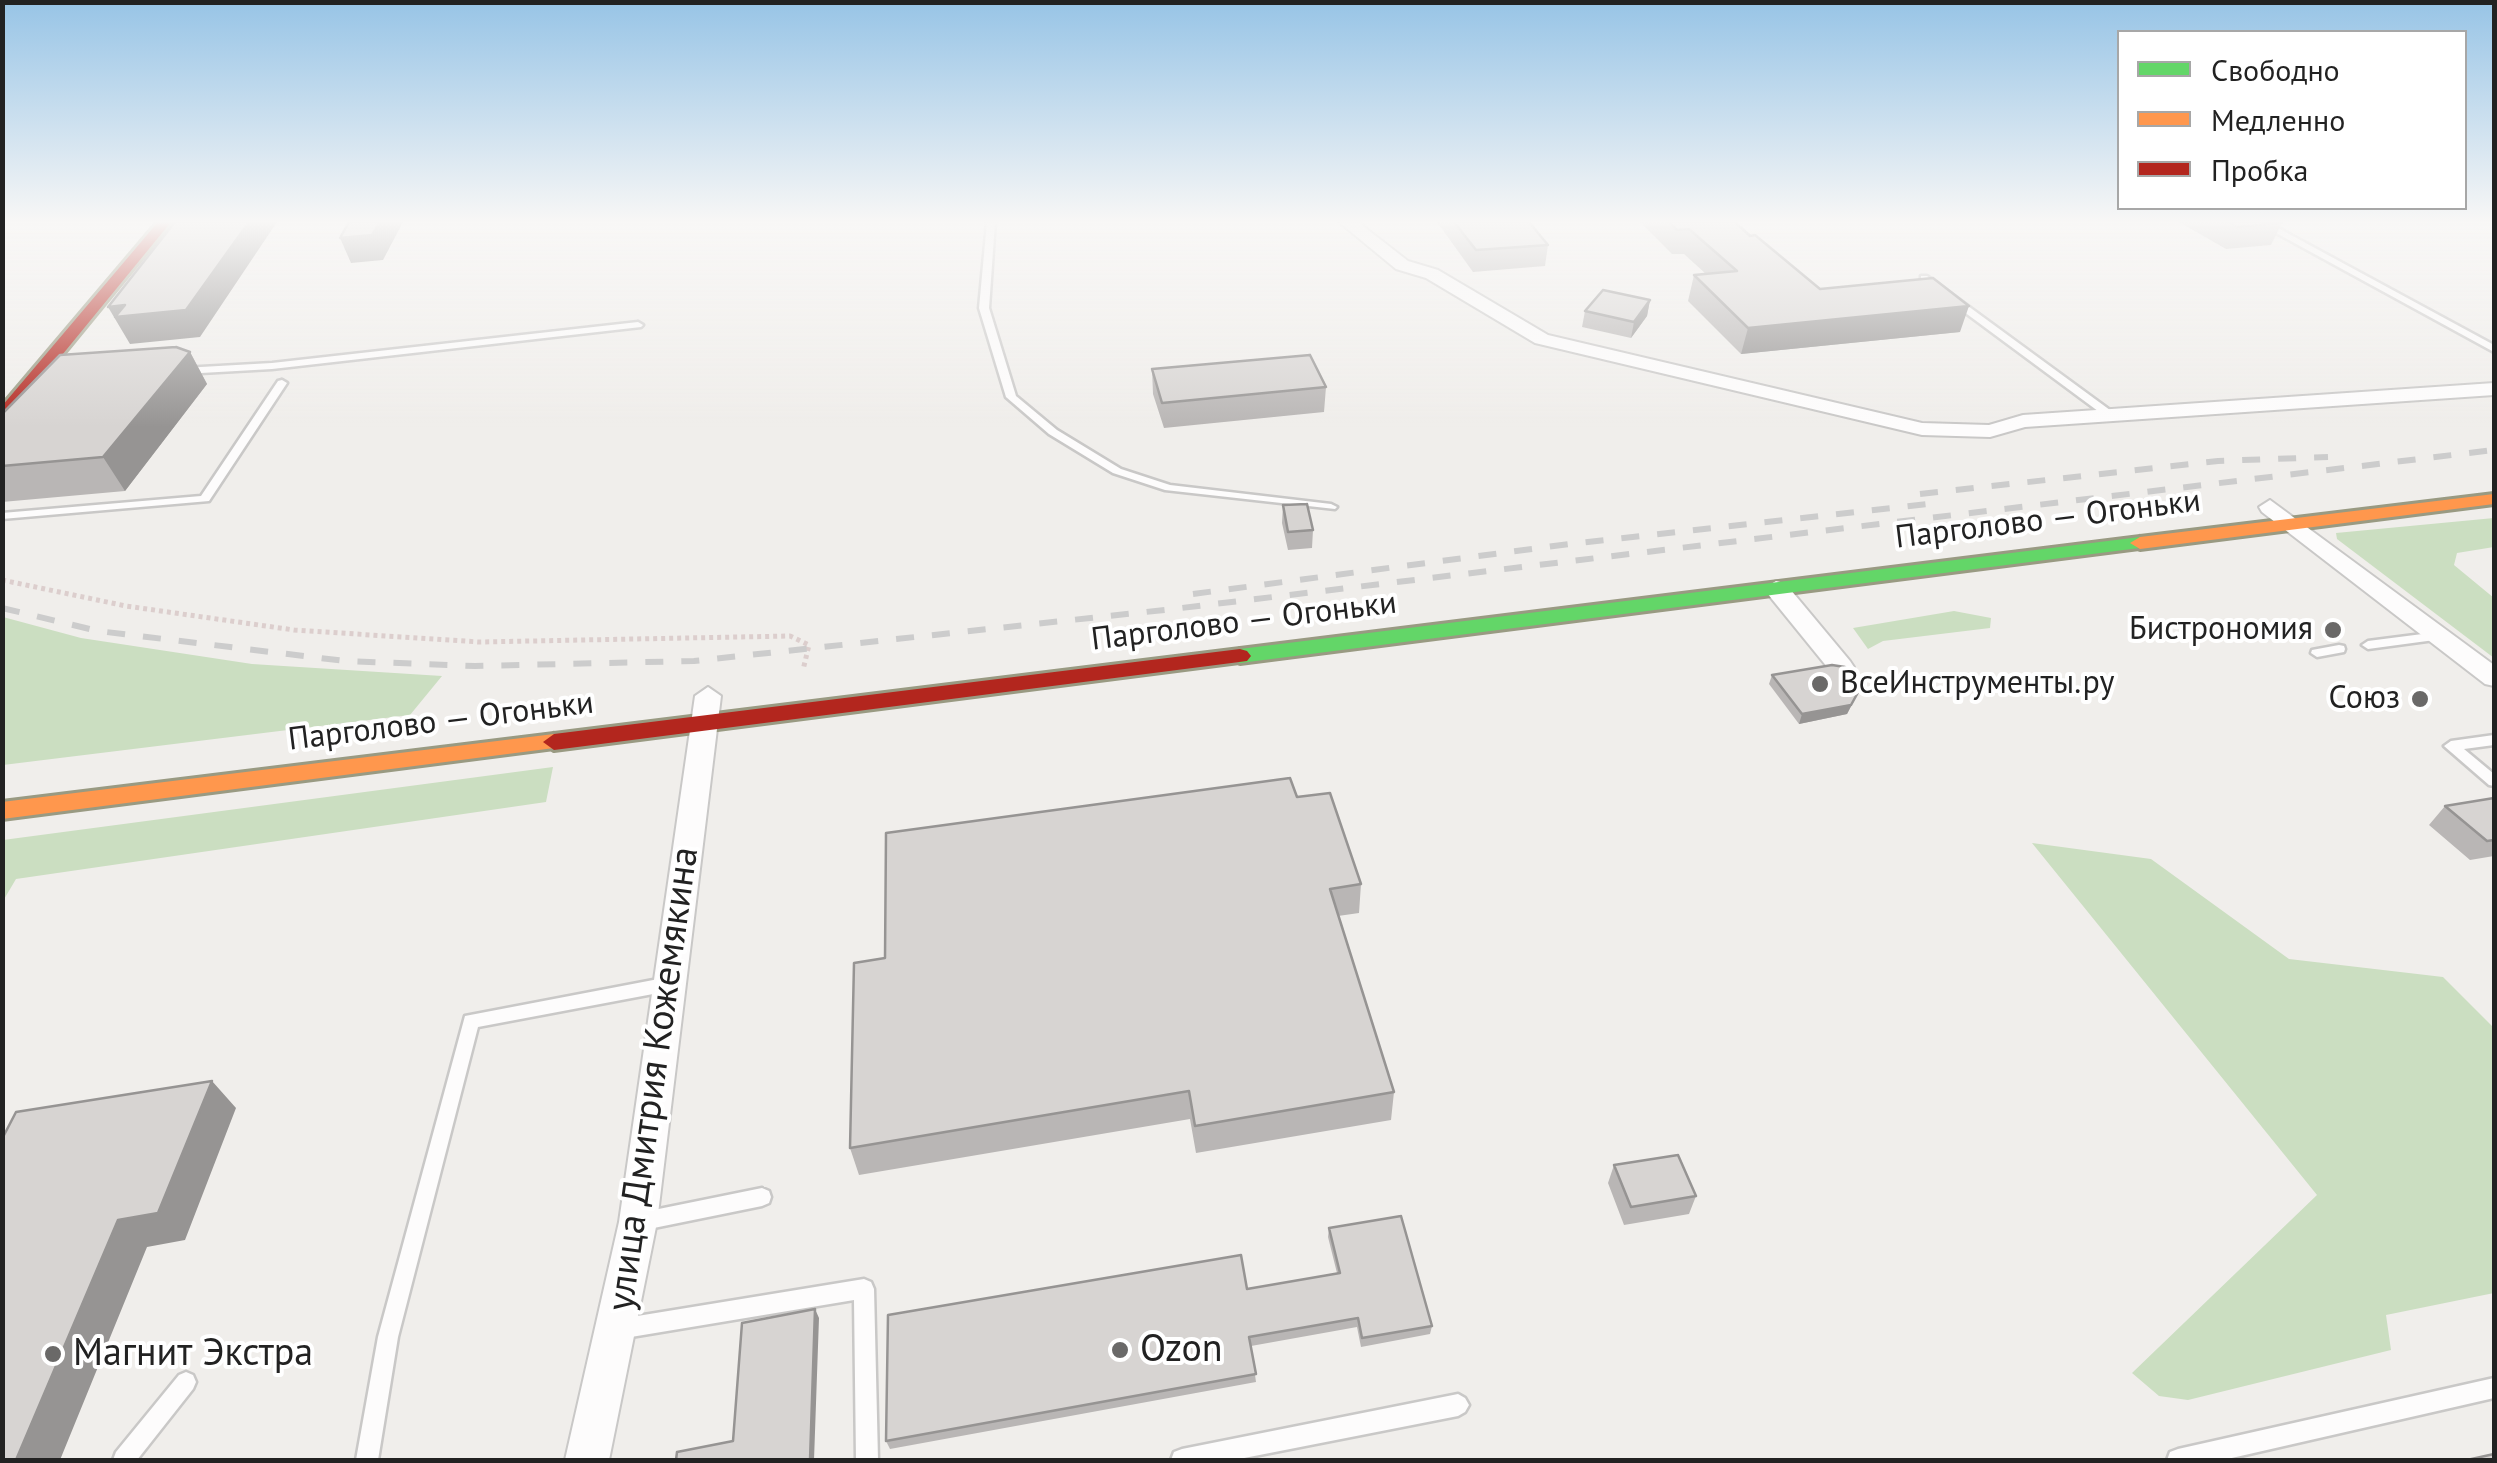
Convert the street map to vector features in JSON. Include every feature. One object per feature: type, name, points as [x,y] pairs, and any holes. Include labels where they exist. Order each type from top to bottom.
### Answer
[{"type":"main road","points":[[2,418],[40,383],[112,290]]},
{"type":"main road","name":"Парголово — Огоньки","points":[[1450,606],[2494,480]]},
{"type":"main road","name":"Парголово — Огоньки","points":[[2,811],[707,702],[1776,588],[2494,499]]},
{"type":"street","points":[[1459,290],[1542,340],[1922,429],[1990,431],[2023,420],[2494,389]]},
{"type":"street","points":[[2270,507],[2494,678]]},
{"type":"street","points":[[1776,588],[1841,667]]},
{"type":"street","name":"улица Дмитрия Кожемякина","points":[[587,1460],[618,1330],[638,1222],[707,702]]},
{"type":"lane","points":[[985,290],[984,308],[1011,397],[1053,432],[1117,471],[1169,488],[1331,507]]},
{"type":"lane","points":[[1941,290],[2110,415]]},
{"type":"lane","points":[[2386,290],[2494,349]]},
{"type":"lane","points":[[163,372],[272,366],[638,324]]},
{"type":"lane","points":[[2,516],[205,499],[282,383]]},
{"type":"lane","points":[[2368,645],[2438,636]]},
{"type":"lane","points":[[2318,653],[2338,649]]},
{"type":"lane","points":[[2494,740],[2451,746],[2494,781]]},
{"type":"lane","points":[[367,1460],[388,1337],[471,1021],[670,984]]},
{"type":"lane","points":[[638,1222],[762,1197]]},
{"type":"lane","points":[[618,1330],[864,1288],[867,1460]]},
{"type":"lane","points":[[124,1460],[186,1382]]},
{"type":"lane","points":[[2178,1460],[2494,1388]]},
{"type":"lane","points":[[1182,1460],[1458,1405]]},
{"type":"path","points":[[2,580],[126,606],[294,630],[497,642],[790,636],[809,645],[803,670]]},
{"type":"green space","points":[[2494,518],[2494,547],[2457,553],[2454,565],[2494,598],[2494,658],[2337,539],[2336,533]]},
{"type":"green space","points":[[1954,611],[1991,618],[1990,628],[1883,641],[1868,649],[1853,628]]},
{"type":"green space","points":[[3,617],[81,638],[252,664],[442,676],[410,715],[3,765]]},
{"type":"green space","points":[[553,767],[546,802],[16,879],[3,901],[3,840]]},
{"type":"green space","points":[[2032,843],[2151,859],[2289,959],[2443,977],[2494,1028],[2494,1293],[2386,1315],[2391,1350],[2188,1400],[2159,1396],[2132,1373],[2317,1195]]},
{"type":"building","points":[[121,290],[200,290],[186,310],[115,317],[125,305],[108,307]]},
{"type":"building","points":[[1603,290],[1650,300],[1634,322],[1585,311]]},
{"type":"building","points":[[1710,290],[1949,290],[1969,306],[1748,328]]},
{"type":"building","points":[[176,347],[190,352],[103,457],[2,466],[2,414],[60,355]]},
{"type":"building","points":[[1310,355],[1326,387],[1162,403],[1152,369]]},
{"type":"building","points":[[1307,504],[1313,530],[1288,532],[1283,505]]},
{"type":"building","points":[[1832,665],[1845,667],[1861,687],[1851,705],[1802,714],[1772,675]]},
{"type":"building","points":[[1290,778],[1297,797],[1330,793],[1361,884],[1330,889],[1394,1092],[1195,1126],[1189,1091],[850,1148],[854,963],[885,958],[886,833]]},
{"type":"building","points":[[2494,798],[2494,840],[2487,841],[2445,806]]},
{"type":"building","name":"Магнит Экстра","points":[[212,1081],[158,1213],[118,1220],[16,1460],[2,1460],[2,1139],[16,1112]]},
{"type":"building","points":[[1678,1155],[1696,1196],[1631,1207],[1614,1165]]},
{"type":"building","points":[[1401,1216],[1432,1326],[1362,1338],[1358,1318],[1249,1337],[1256,1374],[886,1441],[888,1315],[1241,1255],[1247,1289],[1340,1273],[1329,1228]]},
{"type":"building","points":[[815,1309],[810,1460],[676,1460],[677,1452],[733,1441],[742,1323]]},
{"type":"building","points":[[2494,1454],[2494,1460],[2467,1460]]},
{"type":"railway","points":[[2,608],[98,631],[345,661],[475,666],[694,661],[1173,609],[2494,450]]},
{"type":"railway","points":[[1920,494],[2218,461],[2328,457]]},
{"type":"railway","points":[[1193,594],[1569,544],[1937,503]]},
{"type":"traffic: fast","points":[[1240,656],[2140,543]]},
{"type":"traffic: slow","points":[[2140,543],[2494,499]]},
{"type":"traffic: slow","points":[[2,811],[554,742]]},
{"type":"traffic: jam","points":[[2,417],[108,290]]},
{"type":"traffic: jam","points":[[554,742],[1240,656]]},
{"type":"place","name":"Бистрономия","points":[[2333,630]]},
{"type":"place","name":"ВсеИнструменты.ру","points":[[1820,684]]},
{"type":"place","name":"Союз","points":[[2420,699]]},
{"type":"place","name":"Ozon","points":[[1120,1350]]},
{"type":"place","name":"Магнит Экстра","points":[[53,1354]]}]
